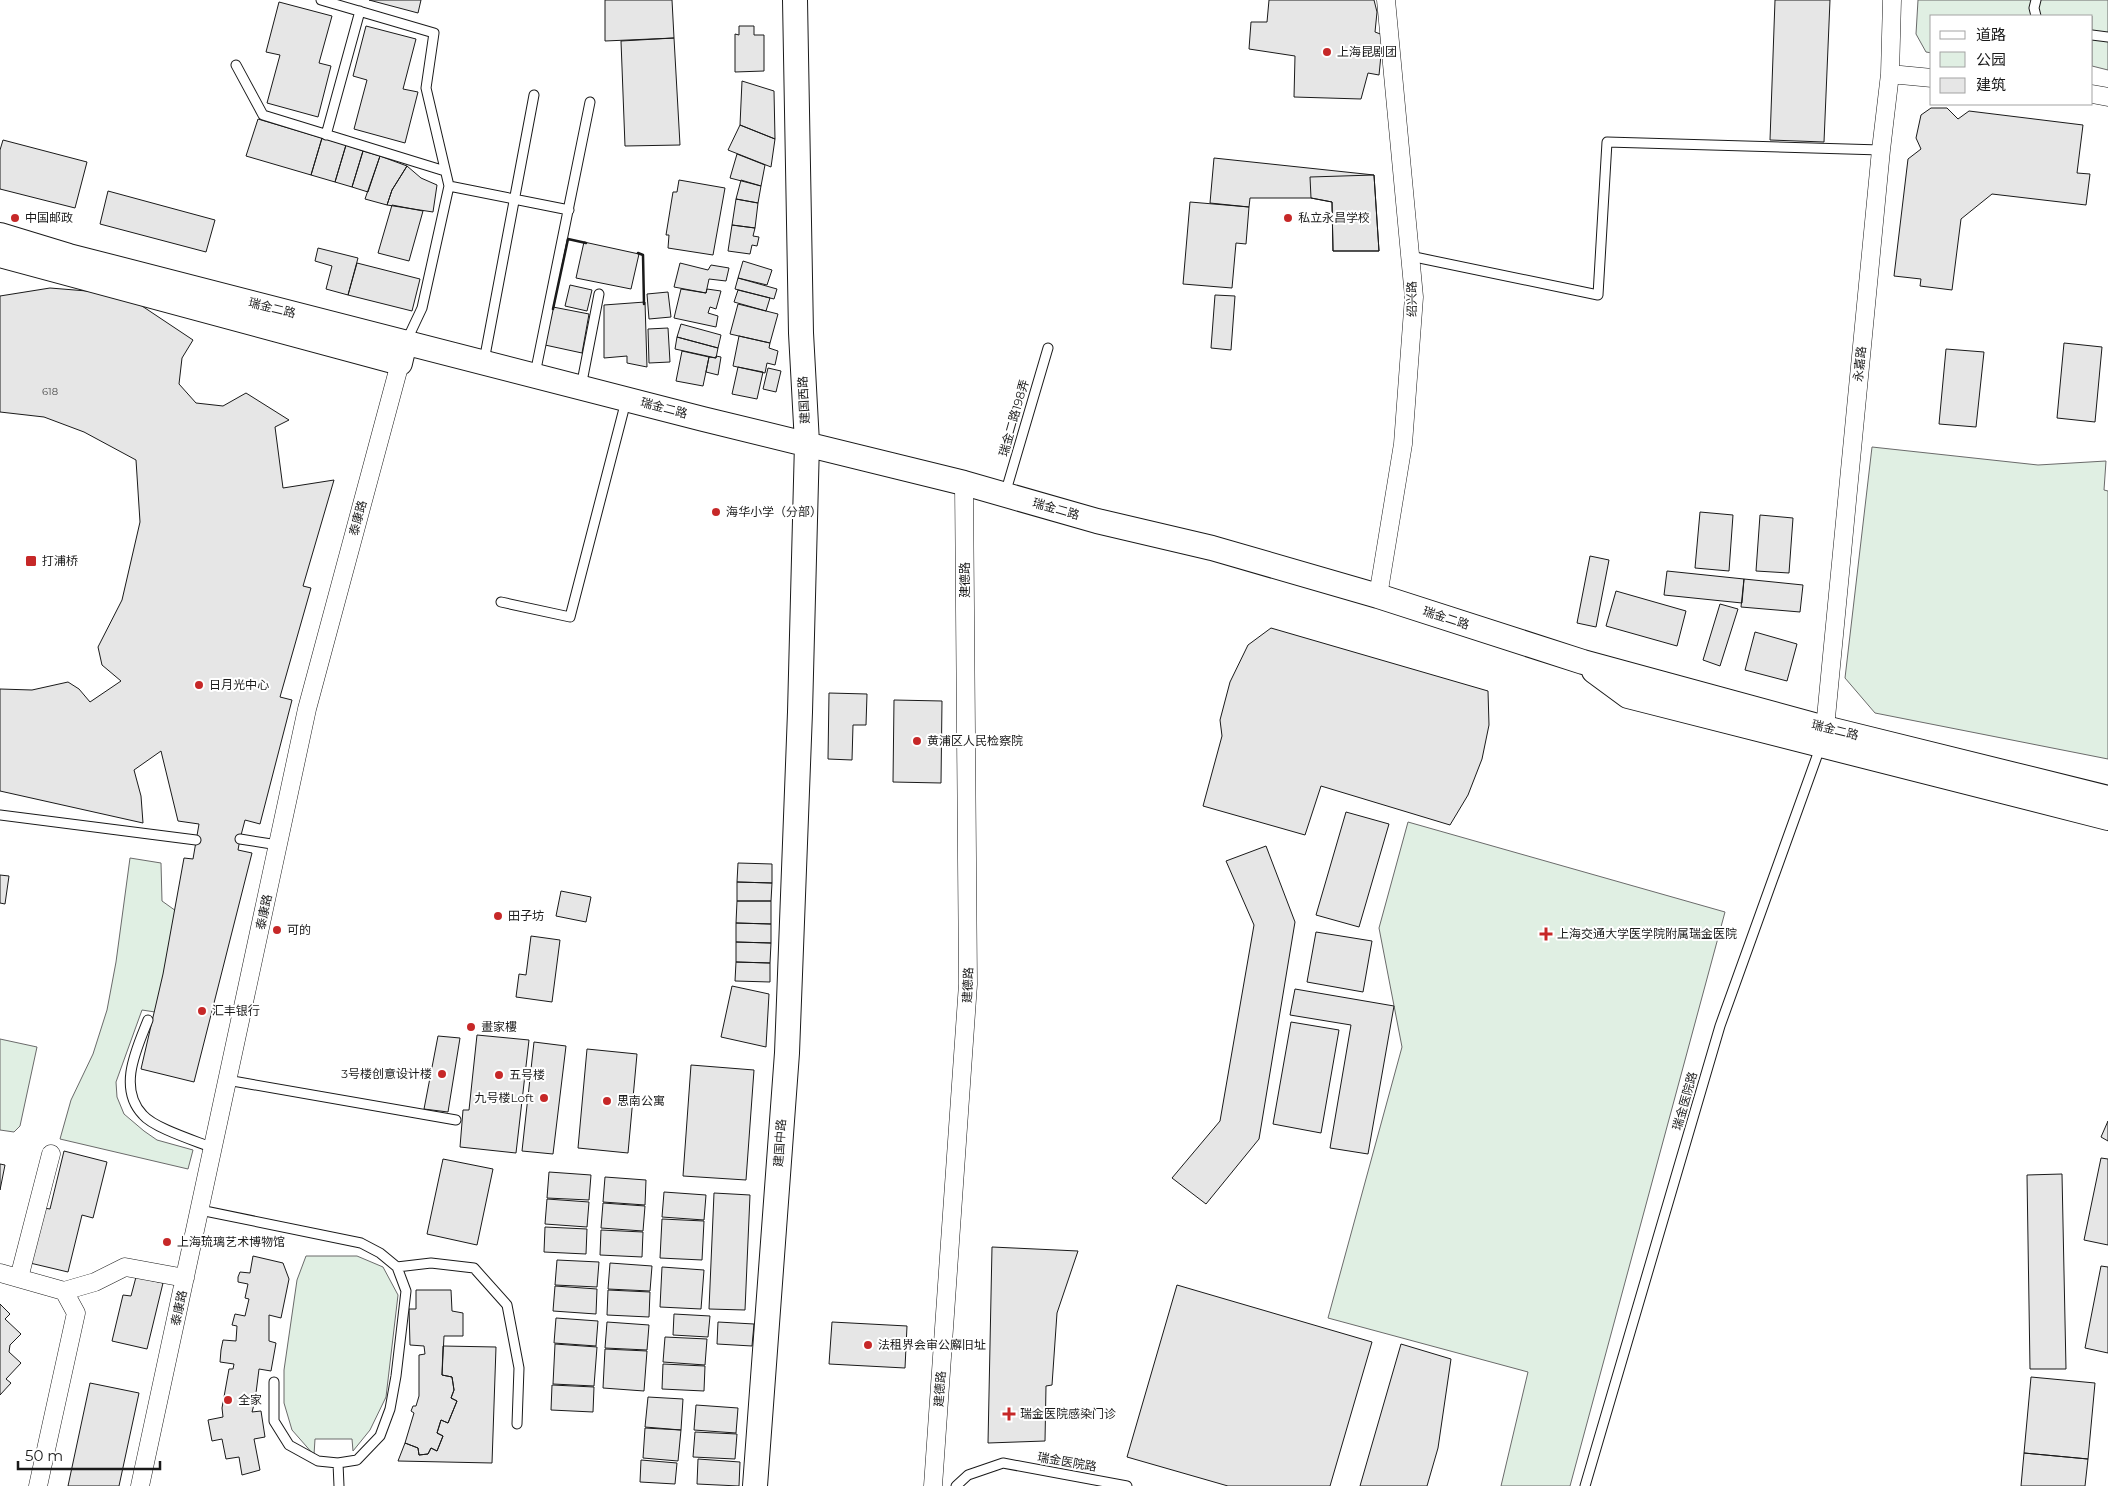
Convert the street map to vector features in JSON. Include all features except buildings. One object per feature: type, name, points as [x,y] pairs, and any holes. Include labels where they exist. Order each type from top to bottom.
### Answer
[{"type":"main road","name":"建国西路","points":[[795,0],[801,334],[807,443],[796,800]]},
{"type":"main road","name":"瑞金二路","points":[[0,235],[403,352],[484,361],[627,399],[964,483],[1097,521],[1212,548],[1378,596],[1823,737],[2108,798]]},
{"type":"main road","points":[[0,255],[403,352]]},
{"type":"main road","points":[[1823,737],[2108,818]]},
{"type":"main road","name":"建国中路","points":[[755,1486],[787,1053],[796,800]]},
{"type":"street","name":"绍兴路","points":[[1378,596],[1403,444],[1414,297],[1386,0]]},
{"type":"street","name":"永嘉路","points":[[1823,737],[1890,74],[1892,0]]},
{"type":"street","points":[[1890,74],[1930,78]]},
{"type":"street","points":[[2093,94],[2108,97]]},
{"type":"street","name":"泰康路","points":[[140,1486],[307,709],[403,352]]},
{"type":"street","name":"建德路","points":[[933,1486],[968,984],[964,483]]},
{"type":"street","points":[[19,1278],[51,1154]]},
{"type":"street","points":[[0,1273],[64,1291],[95,1282],[125,1266],[185,1278]]},
{"type":"street","points":[[38,1486],[76,1313],[64,1291]]},
{"type":"lane","points":[[321,0],[341,3],[360,11],[434,33],[426,88],[449,186],[422,308],[403,352]]},
{"type":"lane","points":[[2036,0],[2034,8],[2036,15]]},
{"type":"lane","points":[[326,135],[360,11]]},
{"type":"lane","points":[[2093,35],[2108,37]]},
{"type":"lane","points":[[236,65],[263,116],[446,171]]},
{"type":"lane","points":[[484,361],[534,95]]},
{"type":"lane","points":[[535,374],[590,102]]},
{"type":"lane","points":[[1410,256],[1598,295],[1607,142],[1881,150]]},
{"type":"lane","points":[[449,186],[569,210]]},
{"type":"lane","points":[[581,387],[599,294]]},
{"type":"lane","name":"瑞金二路198弄","points":[[1004,494],[1048,348]]},
{"type":"lane","points":[[501,602],[570,617],[627,399]]},
{"type":"lane","name":"瑞金医院路","points":[[1585,1486],[1720,1026],[1823,737]]},
{"type":"lane","points":[[0,815],[196,840]]},
{"type":"lane","points":[[240,839],[278,845]]},
{"type":"lane","points":[[148,1020],[135,1053],[130,1076],[132,1098],[143,1116],[162,1127],[213,1148]]},
{"type":"lane","points":[[227,1080],[456,1120]]},
{"type":"lane","points":[[200,1210],[361,1243],[380,1252],[397,1267],[406,1291],[396,1376],[390,1409],[380,1436],[357,1460],[338,1463],[318,1461],[289,1444],[274,1421],[274,1382]]},
{"type":"lane","points":[[397,1267],[431,1263],[474,1268],[507,1305],[519,1368],[517,1424]]},
{"type":"lane","points":[[338,1463],[339,1486]]},
{"type":"lane","name":"瑞金医院路","points":[[956,1486],[968,1475],[1003,1464],[1127,1486]]},
{"type":"green space","points":[[1918,0],[2108,0],[2108,70],[2093,66],[2093,15],[1930,15],[1930,53],[1926,52],[1916,34]]},
{"type":"green space","points":[[1872,447],[2038,465],[2106,461],[2104,490],[2108,491],[2108,759],[1875,713],[1845,678]]},
{"type":"green space","points":[[1408,822],[1725,912],[1570,1486],[1501,1486],[1528,1372],[1328,1318],[1402,1047],[1379,928]]},
{"type":"green space","points":[[130,858],[161,863],[162,901],[176,911],[166,973],[155,1012],[142,1010],[116,1082],[117,1097],[124,1114],[144,1131],[157,1140],[193,1150],[188,1169],[60,1139],[71,1100],[93,1054],[107,1010],[116,962]]},
{"type":"green space","points":[[0,1039],[37,1047],[20,1126],[14,1132],[0,1130]]},
{"type":"green space","points":[[306,1256],[357,1256],[383,1267],[398,1295],[386,1397],[370,1430],[353,1451],[352,1439],[315,1439],[314,1455],[292,1430],[284,1403],[284,1370],[297,1280]]},
{"type":"wall","points":[[553,309],[568,239],[586,243]]},
{"type":"wall","points":[[638,253],[643,255],[644,304]]},
{"type":"place","name":"上海昆剧团","points":[[1327,52]]},
{"type":"place","name":"中国邮政","points":[[15,218]]},
{"type":"place","name":"私立永昌学校","points":[[1288,218]]},
{"type":"place","name":"海华小学（分部）","points":[[716,512]]},
{"type":"place","name":"打浦桥","points":[[31,561]]},
{"type":"place","name":"日月光中心","points":[[199,685]]},
{"type":"place","name":"黄浦区人民检察院","points":[[917,741]]},
{"type":"place","name":"田子坊","points":[[498,916]]},
{"type":"place","name":"可的","points":[[277,930]]},
{"type":"place","name":"上海交通大学医学院附属瑞金医院","points":[[1546,934]]},
{"type":"place","name":"汇丰银行","points":[[202,1011]]},
{"type":"place","name":"畫家樓","points":[[471,1027]]},
{"type":"place","name":"3号楼创意设计楼","points":[[442,1074]]},
{"type":"place","name":"五号楼","points":[[499,1075]]},
{"type":"place","name":"九号楼Loft","points":[[544,1098]]},
{"type":"place","name":"思南公寓","points":[[607,1101]]},
{"type":"place","name":"上海琉璃艺术博物馆","points":[[167,1242]]},
{"type":"place","name":"法租界会审公廨旧址","points":[[868,1345]]},
{"type":"place","name":"全家","points":[[228,1400]]},
{"type":"place","name":"瑞金医院感染门诊","points":[[1009,1414]]}]
